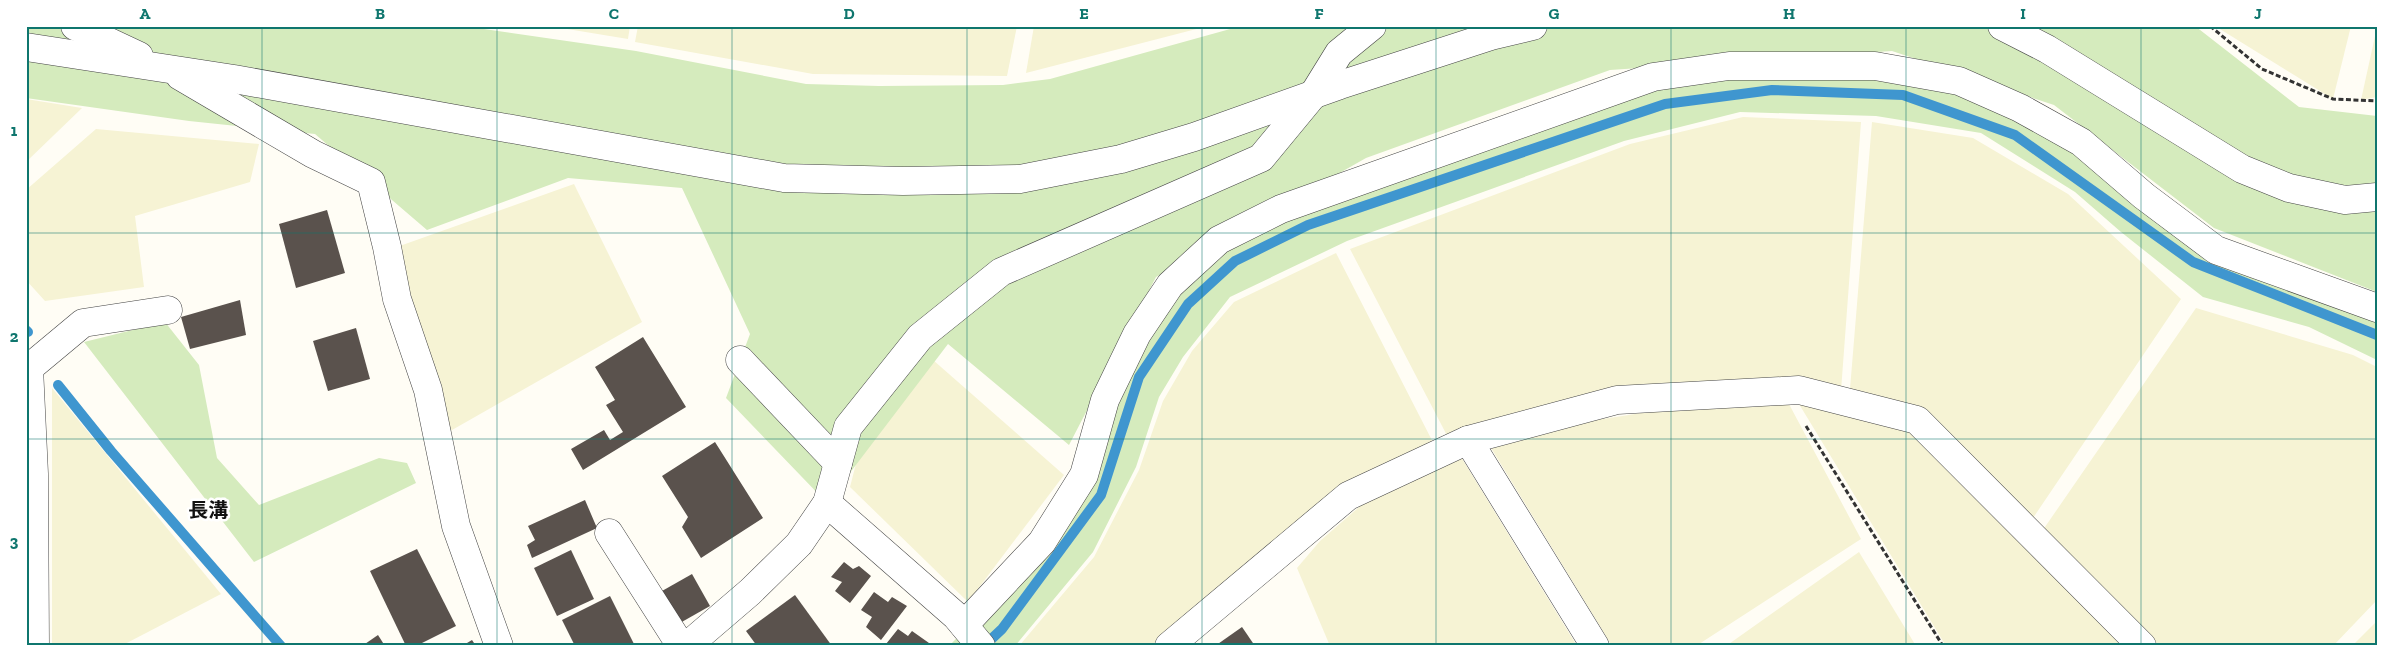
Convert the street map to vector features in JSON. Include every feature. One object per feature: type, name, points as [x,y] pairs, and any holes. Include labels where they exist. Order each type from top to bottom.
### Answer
[{"type":"street","points":[[75,26],[168,69],[313,154],[371,182],[387,247],[397,299],[428,390],[456,526],[499,646]]},
{"type":"street","points":[[687,646],[750,592],[799,544],[828,503],[848,427],[920,337],[1000,272],[1261,158],[1313,95],[1339,53],[1372,26]]},
{"type":"street","points":[[26,47],[234,79],[784,178],[902,181],[1020,179],[1121,159],[1194,137],[1491,36],[1533,26]]},
{"type":"street","points":[[2002,26],[2047,49],[2242,169],[2289,188],[2345,200],[2377,197]]},
{"type":"street","points":[[964,625],[1042,542],[1084,475],[1105,400],[1137,334],[1170,285],[1219,240],[1281,210],[1653,76],[1729,66],[1875,66],[1959,81],[2020,108],[2081,142],[2144,196],[2216,250],[2377,308]]},
{"type":"street","points":[[35,646],[34,474],[28,366],[83,323],[168,310]]},
{"type":"street","points":[[740,360],[838,463]]},
{"type":"street","points":[[1169,646],[1348,496],[1468,440],[1617,400],[1799,390],[1917,420],[2142,646]]},
{"type":"street","points":[[1468,440],[1596,646]]},
{"type":"street","points":[[828,503],[956,616],[981,646]]},
{"type":"street","points":[[609,533],[681,646]]},
{"type":"path","points":[[2210,26],[2262,69],[2333,99],[2377,102]]},
{"type":"path","points":[[1799,390],[1800,416],[1943,646]]},
{"type":"shaded area","points":[[549,26],[630,26],[628,39]]},
{"type":"shaded area","points":[[638,26],[1017,26],[1007,76],[813,74],[635,42]]},
{"type":"shaded area","points":[[1034,26],[1208,26],[1026,73]]},
{"type":"shaded area","points":[[2215,26],[2351,26],[2333,99]]},
{"type":"shaded area","points":[[2377,27],[2377,97],[2361,100]]},
{"type":"shaded area","points":[[26,99],[82,108],[26,162]]},
{"type":"shaded area","points":[[1743,117],[1861,122],[1841,391],[1782,391],[1861,539],[1696,646],[1612,646],[1485,438],[1453,447],[1350,249],[1630,144]],"holes":[[[1775,392],[1506,433],[1617,400]]]},
{"type":"shaded area","points":[[1872,122],[1973,138],[2068,194],[2181,299],[2031,521],[1917,420],[1850,389]]},
{"type":"shaded area","points":[[96,129],[259,144],[250,182],[135,216],[144,287],[45,301],[26,280],[26,190]]},
{"type":"shaded area","points":[[574,184],[642,322],[438,438],[394,248]]},
{"type":"shaded area","points":[[1336,253],[1439,454],[1329,512],[1169,646],[1019,646],[1094,557],[1139,470],[1163,401],[1192,351],[1234,302]]},
{"type":"shaded area","points":[[2196,308],[2353,355],[2377,367],[2377,600],[2333,646],[1946,646],[1799,404],[1907,418],[2036,540]]},
{"type":"shaded area","points":[[933,360],[1064,475],[968,602],[850,487],[859,452]]},
{"type":"shaded area","points":[[52,388],[221,594],[121,646],[52,646]]},
{"type":"shaded area","points":[[1461,457],[1577,646],[1330,646],[1297,568],[1320,541],[1366,501]]},
{"type":"shaded area","points":[[1859,552],[1916,646],[1726,646]]},
{"type":"shaded area","points":[[2377,621],[2377,646],[2352,646]]},
{"type":"green space","points":[[26,26],[463,26],[636,51],[806,84],[879,86],[1003,85],[1050,79],[1241,26],[2195,26],[2299,107],[2377,116],[2377,292],[2214,228],[2054,105],[1892,51],[1610,70],[1366,158],[1232,234],[1564,113],[1717,74],[1948,79],[2041,120],[2167,214],[2377,309],[2377,360],[2309,327],[2203,297],[2121,232],[2075,192],[1981,133],[1876,116],[1740,112],[1624,141],[1347,241],[1230,297],[1183,357],[1159,397],[1136,467],[1093,552],[1015,646],[949,646],[1046,547],[1125,357],[1213,245],[1156,277],[1069,445],[948,344],[827,503],[726,398],[750,334],[682,188],[568,178],[427,230],[315,134],[189,121],[26,98]]},
{"type":"green space","points":[[165,322],[199,365],[217,458],[259,505],[379,458],[407,463],[416,483],[254,562],[84,342]]},
{"type":"building","points":[[327,210],[345,273],[296,288],[279,224]]},
{"type":"building","points":[[240,300],[246,335],[190,349],[181,317]]},
{"type":"building","points":[[356,328],[370,379],[328,391],[313,341]]},
{"type":"building","points":[[643,337],[686,407],[583,470],[571,449],[604,430],[610,440],[623,432],[606,405],[615,400],[595,367]]},
{"type":"building","points":[[715,442],[763,518],[701,558],[682,527],[688,517],[662,476]]},
{"type":"building","points":[[585,500],[597,528],[532,558],[527,545],[535,540],[528,526]]},
{"type":"building","points":[[417,549],[456,626],[416,646],[406,646],[370,571]]},
{"type":"building","points":[[571,550],[594,599],[557,616],[534,568]]},
{"type":"building","points":[[844,562],[853,569],[859,566],[871,576],[850,603],[835,591],[842,582],[831,577]]},
{"type":"building","points":[[692,574],[710,606],[680,623],[662,591]]},
{"type":"building","points":[[874,592],[888,602],[892,597],[907,606],[881,640],[866,627],[872,617],[861,610]]},
{"type":"building","points":[[795,595],[832,646],[757,646],[746,631]]},
{"type":"building","points":[[610,596],[635,646],[575,646],[562,620]]},
{"type":"building","points":[[1242,627],[1255,646],[1215,646]]},
{"type":"building","points":[[898,629],[908,636],[912,631],[929,643],[927,646],[888,646],[886,644]]},
{"type":"building","points":[[378,635],[385,646],[362,646]]},
{"type":"building","points":[[472,640],[476,646],[462,646]]},
{"type":"waterway","points":[[984,646],[1002,629],[1101,495],[1139,377],[1188,304],[1235,261],[1308,225],[1665,104],[1772,90],[1903,95],[2015,135],[2193,262],[2377,335]]},
{"type":"waterway","points":[[58,385],[111,451],[281,646]]},
{"type":"district","name":"長溝","points":[[208,510]]}]
